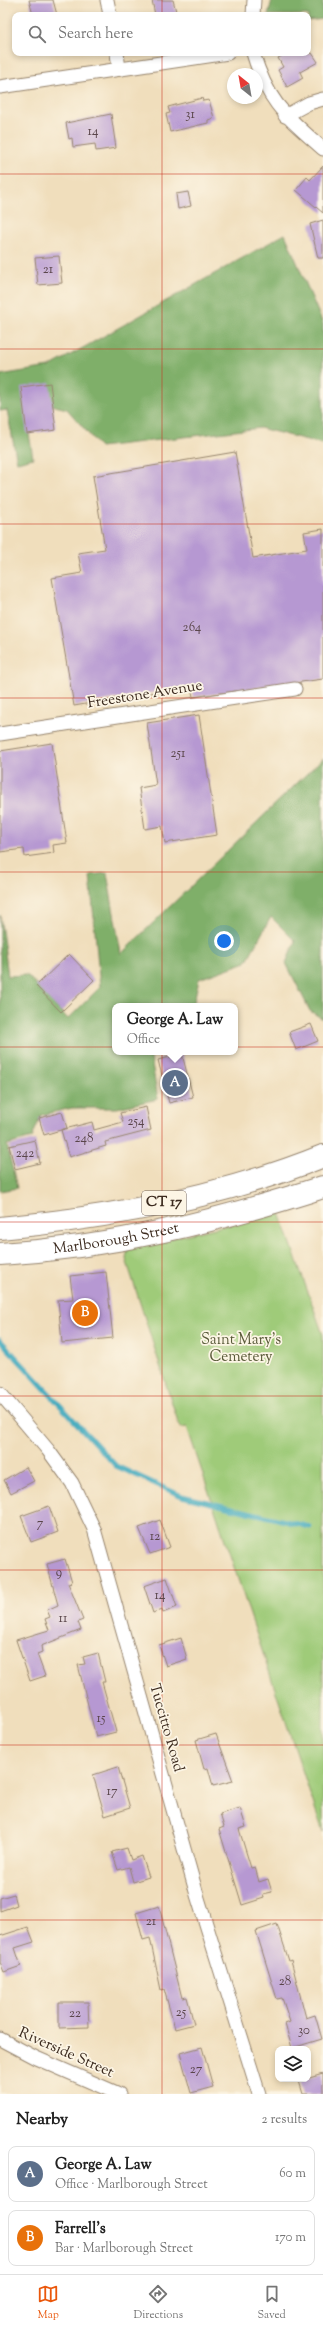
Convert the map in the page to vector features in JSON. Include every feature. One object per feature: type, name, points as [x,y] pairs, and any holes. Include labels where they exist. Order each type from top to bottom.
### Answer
[{"type":"highway","name":"Marlborough Street","points":[[0,1228],[59,1223],[134,1211],[230,1186],[323,1156]]},
{"type":"highway","name":"Marlborough Street","points":[[0,1254],[63,1250],[140,1237],[258,1208],[323,1187]]},
{"type":"street","points":[[107,0],[109,12]]},
{"type":"street","points":[[253,12],[254,0]]},
{"type":"street","points":[[117,56],[119,69]]},
{"type":"street","points":[[0,87],[208,56]]},
{"type":"street","points":[[254,56],[261,78],[272,99],[285,116],[323,149]]},
{"type":"street","points":[[285,116],[310,103],[323,99]]},
{"type":"street","name":"Freestone Avenue","points":[[0,734],[295,689]]},
{"type":"street","name":"Tuccitto Road","points":[[0,1393],[72,1483],[94,1529],[197,1895],[259,2094]]},
{"type":"street","name":"Riverside Street","points":[[0,2039],[36,2058],[119,2094]]},
{"type":"green space","points":[[272,0],[323,0],[323,19],[311,21],[311,12],[269,12]]},
{"type":"green space","points":[[285,234],[323,324],[323,444],[260,428],[100,447],[67,409],[23,398],[33,458],[17,462],[7,410],[0,411],[0,375],[49,367]]},
{"type":"green space","points":[[323,758],[323,1019],[310,1011],[286,963],[295,941],[271,917],[246,962],[199,979],[194,1003],[112,1003],[112,1055],[151,1055],[158,1099],[117,1108],[72,1108],[41,1115],[32,1138],[7,1145],[17,1188],[0,1191],[0,915],[8,976],[27,975],[68,1019],[100,987],[90,875],[107,873],[121,954]]},
{"type":"green space","name":"Saint Mary's Cemetery","points":[[280,1213],[323,1335],[323,1832],[187,1427],[180,1428],[126,1259],[128,1248]]},
{"type":"building","points":[[29,0],[53,0],[56,12],[32,12]]},
{"type":"building","points":[[152,0],[173,0],[176,12],[154,12]]},
{"type":"building","points":[[312,53],[318,62],[300,72],[303,78],[287,87],[278,70],[283,67],[278,58],[282,56],[311,56]]},
{"type":"building","points":[[202,98],[203,101],[209,100],[214,118],[208,120],[208,123],[170,132],[166,114],[170,113],[168,107]]},
{"type":"building","points":[[111,114],[116,148],[96,151],[95,144],[73,147],[72,138],[69,139],[66,123]]},
{"type":"building","points":[[323,166],[323,213],[296,190],[307,177],[310,180]]},
{"type":"building","points":[[188,192],[191,206],[178,209],[176,194]]},
{"type":"building","points":[[323,220],[323,258],[318,258],[310,224]]},
{"type":"building","points":[[59,256],[62,283],[38,285],[35,258]]},
{"type":"building","points":[[50,383],[56,430],[27,434],[21,387]]},
{"type":"building","points":[[235,452],[253,558],[307,549],[304,532],[323,529],[323,679],[193,697],[191,686],[74,706],[52,578],[82,573],[78,553],[105,549],[93,476]]},
{"type":"building","points":[[199,715],[217,835],[165,843],[162,826],[145,829],[139,788],[156,785],[147,723]]},
{"type":"building","points":[[52,743],[67,843],[53,845],[54,853],[25,857],[24,849],[0,852],[0,751]]},
{"type":"building","points":[[69,954],[94,980],[61,1012],[36,986]]},
{"type":"building","points":[[311,1024],[318,1041],[296,1050],[289,1032]]},
{"type":"building","points":[[182,1055],[193,1097],[169,1103],[158,1060]]},
{"type":"building","points":[[146,1107],[151,1130],[105,1142],[106,1146],[69,1157],[61,1130],[92,1122],[94,1130],[123,1122],[120,1113]]},
{"type":"building","points":[[62,1112],[67,1128],[44,1135],[39,1118]]},
{"type":"building","points":[[35,1140],[40,1163],[15,1169],[9,1146]]},
{"type":"building","points":[[106,1272],[113,1338],[62,1343],[58,1300],[73,1299],[70,1276]]},
{"type":"building","points":[[26,1467],[34,1481],[11,1493],[4,1480]]},
{"type":"building","points":[[49,1506],[58,1532],[31,1542],[21,1516]]},
{"type":"building","points":[[160,1520],[170,1547],[150,1554],[139,1528]]},
{"type":"building","points":[[65,1559],[72,1582],[68,1583],[83,1620],[78,1622],[81,1630],[41,1646],[42,1652],[37,1654],[45,1676],[30,1681],[16,1640],[49,1630],[45,1619],[50,1617],[47,1610],[58,1605],[47,1564]]},
{"type":"building","points":[[167,1578],[177,1607],[163,1613],[162,1609],[153,1613],[144,1586]]},
{"type":"building","points":[[181,1638],[187,1659],[166,1666],[159,1645]]},
{"type":"building","points":[[98,1653],[105,1682],[102,1682],[116,1732],[96,1737],[78,1665],[85,1664],[83,1657]]},
{"type":"building","points":[[216,1734],[233,1781],[213,1786],[208,1768],[204,1769],[196,1740]]},
{"type":"building","points":[[118,1767],[130,1808],[105,1816],[93,1775]]},
{"type":"building","points":[[240,1808],[246,1827],[239,1829],[251,1868],[255,1867],[259,1882],[268,1879],[272,1892],[263,1894],[264,1898],[242,1905],[219,1829],[224,1827],[220,1814]]},
{"type":"building","points":[[127,1848],[131,1860],[142,1856],[149,1877],[133,1882],[129,1867],[118,1870],[112,1852]]},
{"type":"building","points":[[14,1894],[17,1905],[0,1911],[0,1898]]},
{"type":"building","points":[[159,1906],[182,1998],[187,1997],[194,2024],[175,2029],[164,1989],[161,1990],[150,1938],[143,1940],[136,1913]]},
{"type":"building","points":[[277,1924],[289,1961],[291,1960],[306,2018],[315,2015],[322,2039],[299,2046],[291,2046],[285,2024],[290,2022],[282,1998],[277,1999],[256,1931]]},
{"type":"building","points":[[28,1927],[34,1942],[15,1948],[21,1966],[4,1972],[0,1962],[0,1936]]},
{"type":"building","points":[[59,2002],[88,2002],[89,2027],[59,2028]]},
{"type":"building","points":[[202,2047],[213,2087],[191,2093],[180,2053]]},
{"type":"building","points":[[323,2074],[323,2094],[303,2094],[299,2082],[311,2082],[311,2078]]},
{"type":"waterway","points":[[0,1340],[116,1466],[182,1496],[310,1527]]},
{"type":"place","name":"George A. Law","points":[[175,1083]]},
{"type":"place","name":"Farrell's","points":[[85,1313]]}]
